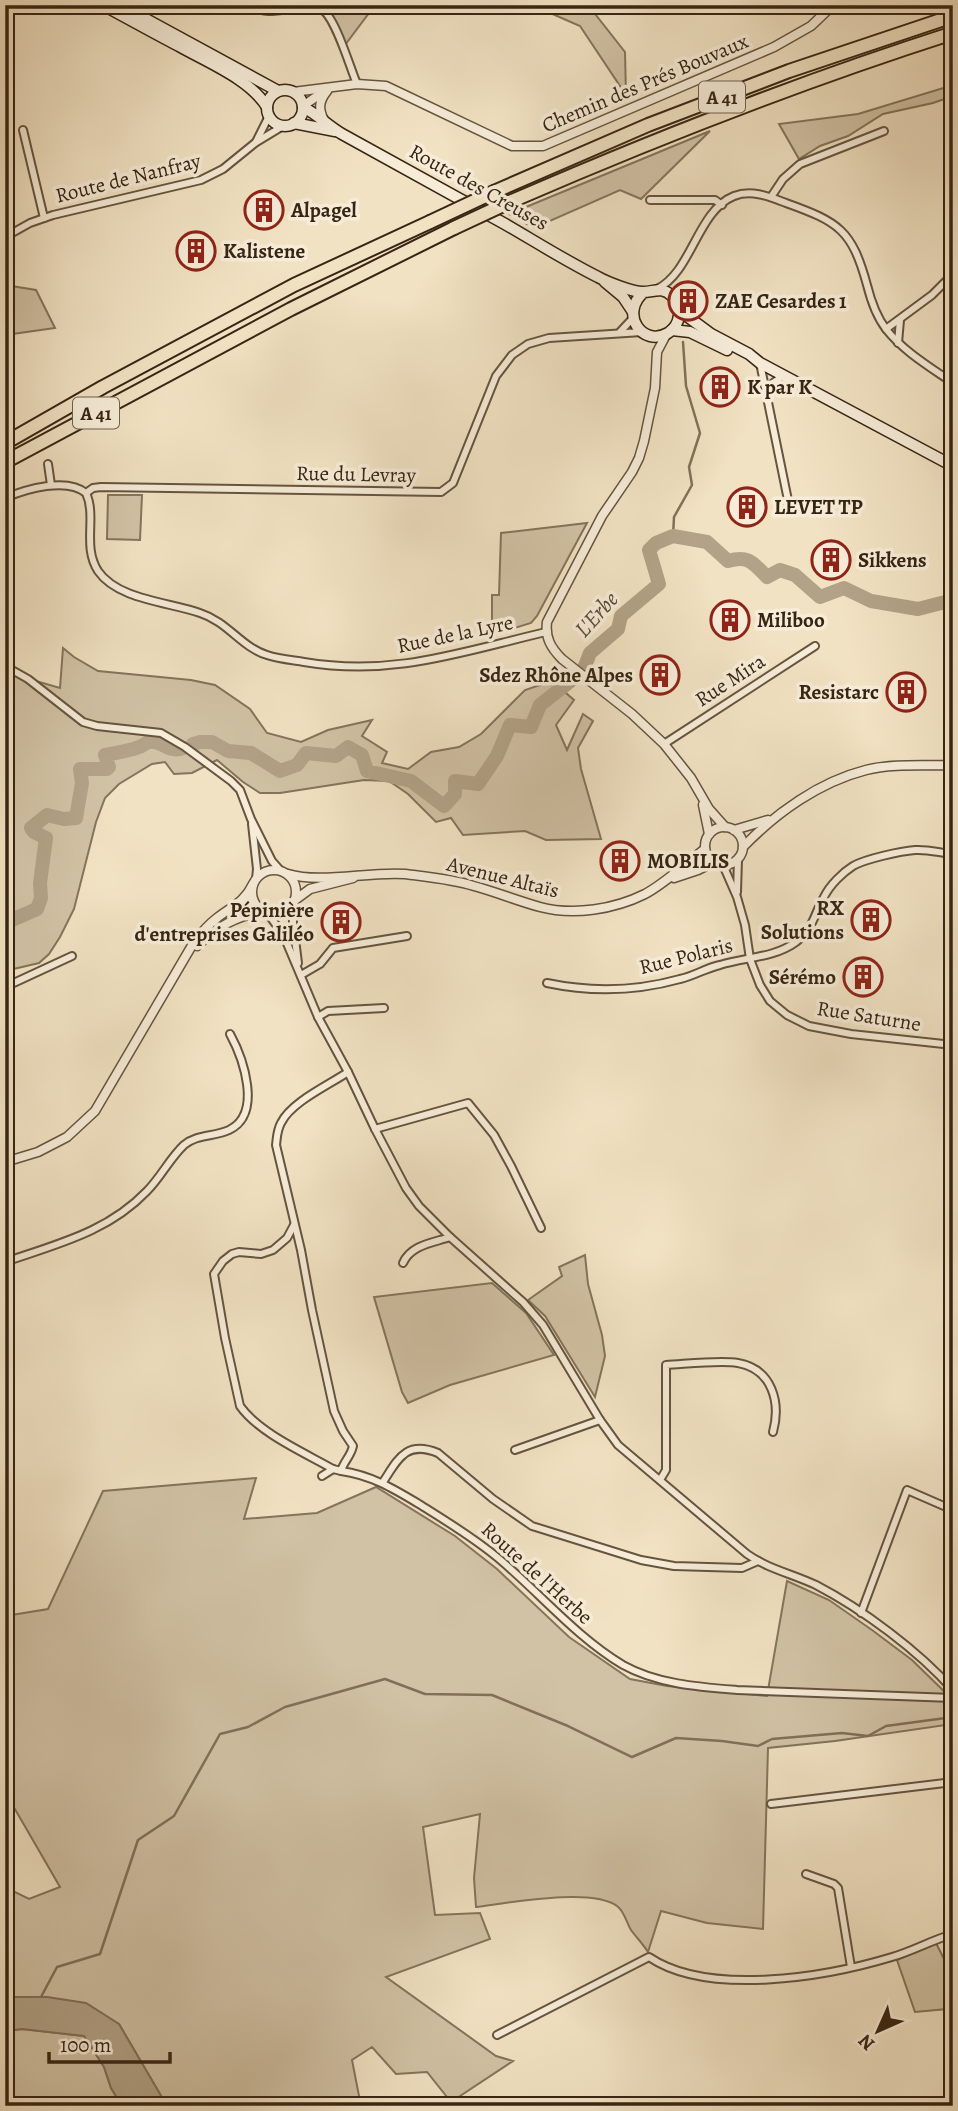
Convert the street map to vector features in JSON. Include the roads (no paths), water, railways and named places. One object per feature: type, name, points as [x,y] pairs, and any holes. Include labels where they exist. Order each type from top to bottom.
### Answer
[{"type":"highway","name":"A 41","points":[[5,443],[103,387],[294,285],[496,191],[649,125],[789,71],[953,16]]},
{"type":"highway","name":"A 41","points":[[5,462],[292,309],[513,201],[661,137],[783,90],[953,33]]},
{"type":"main road","points":[[112,7],[133,12],[278,91],[293,92],[301,100],[301,116],[294,123],[283,126],[272,121],[255,92],[245,84],[133,12]]},
{"type":"main road","points":[[268,112],[270,97],[278,91]]},
{"type":"main road","name":"Route des Creuses","points":[[303,107],[338,132],[599,278],[623,297],[633,315]]},
{"type":"main road","name":"Route des Creuses","points":[[294,123],[338,132]]},
{"type":"main road","name":"Route des Creuses","points":[[599,278],[644,292]]},
{"type":"main road","points":[[760,363],[746,360],[690,332],[646,334],[636,326],[633,315],[638,297],[644,292],[657,289],[670,294],[680,311],[712,334],[783,376],[953,466]]},
{"type":"main road","points":[[669,332],[677,325],[680,311]]},
{"type":"street","points":[[251,5],[263,12],[312,7],[322,9],[334,25],[357,84]]},
{"type":"street","name":"Chemin des Prés Bouvaux","points":[[343,85],[379,85],[396,90],[512,146],[543,146],[774,47],[811,26],[833,5]]},
{"type":"street","points":[[303,107],[317,94],[343,85]]},
{"type":"street","points":[[293,92],[343,85]]},
{"type":"street","points":[[324,120],[319,105],[329,89]]},
{"type":"street","name":"Route de Nanfray","points":[[263,136],[268,112]]},
{"type":"street","name":"Route de Nanfray","points":[[5,237],[44,218],[201,180],[223,169],[263,136],[283,126]]},
{"type":"street","points":[[23,130],[44,218]]},
{"type":"street","points":[[771,197],[783,179],[800,164],[884,131]]},
{"type":"street","points":[[657,289],[673,278],[706,225],[722,205],[732,197],[745,194],[771,197],[822,216],[846,235],[857,253],[873,307],[886,330],[898,343],[953,383]]},
{"type":"street","points":[[650,200],[715,200],[722,205]]},
{"type":"street","points":[[886,330],[932,295],[953,274]]},
{"type":"street","points":[[673,278],[675,299]]},
{"type":"street","points":[[620,332],[633,315]]},
{"type":"street","points":[[898,343],[900,320]]},
{"type":"street","name":"Rue du Levray","points":[[5,498],[51,485],[79,488],[86,493],[101,487],[441,492],[453,483],[496,376],[512,355],[528,344],[548,338],[611,335],[620,332],[646,334]]},
{"type":"street","name":"Rue de la Lyre","points":[[669,332],[657,352],[655,388],[639,458],[602,516],[547,622],[546,632],[554,651],[632,714],[664,744],[724,827]]},
{"type":"street","name":"Rue de la Lyre","points":[[646,334],[657,352]]},
{"type":"street","points":[[760,363],[790,510]]},
{"type":"street","points":[[766,392],[772,383],[783,376]]},
{"type":"street","points":[[48,464],[51,485]]},
{"type":"street","name":"Rue de la Lyre","points":[[86,493],[90,507],[89,542],[92,557],[98,571],[107,581],[135,595],[216,618],[255,650],[268,655],[332,666],[410,664],[546,632]]},
{"type":"street","name":"Rue Mira","points":[[664,744],[815,646]]},
{"type":"street","points":[[5,666],[28,679],[83,722],[161,733],[231,780],[240,790],[272,861],[296,886],[293,923],[300,972]]},
{"type":"street","points":[[771,819],[734,830],[718,828],[709,834],[705,842],[709,858],[723,865],[732,863],[738,859],[743,847],[771,819],[835,780],[866,769],[953,765]]},
{"type":"street","points":[[701,796],[709,834]]},
{"type":"street","points":[[251,819],[257,869],[253,900],[283,934],[318,1017],[406,1188],[419,1206],[523,1301],[543,1325],[618,1445],[735,1545],[758,1561],[816,1585],[861,1612],[922,1660],[953,1690]]},
{"type":"street","points":[[734,830],[742,840],[743,847]]},
{"type":"street","name":"Avenue Altaïs","points":[[667,880],[705,849]]},
{"type":"street","name":"Rue Polaris","points":[[547,983],[570,988],[630,987],[680,979],[720,965],[779,952],[798,941],[811,928],[823,898],[834,882],[854,865],[917,849],[953,854]]},
{"type":"street","name":"Rue Saturne","points":[[737,897],[738,859]]},
{"type":"street","name":"Avenue Altaïs","points":[[284,872],[307,878],[394,873],[447,880],[480,887],[543,908],[567,910],[608,907],[626,902],[667,880],[714,862]]},
{"type":"street","name":"Rue Saturne","points":[[723,865],[737,897],[750,959],[760,985],[770,1001],[787,1015],[809,1026],[851,1034],[953,1045]]},
{"type":"street","points":[[5,1163],[38,1152],[67,1138],[95,1111],[194,942],[207,926],[240,903],[255,881],[267,871],[284,872]]},
{"type":"street","name":"Avenue Altaïs","points":[[294,902],[310,889],[366,874]]},
{"type":"street","points":[[188,956],[208,935],[236,918],[245,914],[282,913],[294,902]]},
{"type":"street","points":[[300,972],[320,964],[333,948],[407,936]]},
{"type":"street","points":[[5,987],[72,956]]},
{"type":"street","points":[[318,1017],[328,1012],[384,1008]]},
{"type":"street","points":[[5,1262],[64,1243],[98,1228],[130,1208],[148,1191],[184,1145],[196,1138],[220,1133],[237,1125],[246,1111],[248,1085],[238,1048],[230,1034]]},
{"type":"street","points":[[341,1471],[352,1446],[334,1411],[276,1145],[279,1128],[286,1115],[348,1072]]},
{"type":"street","points":[[375,1129],[468,1102],[494,1135],[541,1228]]},
{"type":"street","points":[[294,1224],[287,1238],[301,1250]]},
{"type":"street","points":[[403,1263],[413,1249],[450,1237]]},
{"type":"street","name":"Route de l'Herbe","points":[[287,1238],[267,1253],[232,1254],[218,1267],[214,1278],[240,1406],[275,1436],[333,1469],[359,1473],[383,1482],[464,1531],[498,1558],[585,1639],[624,1665],[649,1676],[709,1688],[953,1698]]},
{"type":"street","points":[[660,1480],[666,1470],[666,1365],[737,1363],[757,1371],[768,1381],[776,1397],[773,1432]]},
{"type":"street","points":[[514,1450],[600,1420]]},
{"type":"street","points":[[383,1482],[401,1455],[417,1448],[427,1449],[438,1453],[492,1500],[532,1526],[641,1560],[674,1566],[742,1568],[758,1561]]},
{"type":"street","points":[[322,1476],[333,1469]]},
{"type":"street","points":[[861,1612],[907,1490],[953,1510]]},
{"type":"street","points":[[771,1804],[953,1782]]},
{"type":"street","points":[[806,1874],[825,1880],[838,1888],[851,1967]]},
{"type":"street","points":[[498,2035],[649,1957],[685,1974],[715,1979],[771,1979],[851,1967],[892,1957],[953,1934]]},
{"type":"waterway","points":[[673,536],[674,517],[692,485],[689,467],[700,433],[686,386],[683,342]]},
{"type":"waterway","name":"L'Erbe","points":[[193,744],[212,742],[228,751],[251,753],[280,771],[297,765],[306,753],[336,756],[348,747],[362,755],[367,771],[411,781],[444,806],[455,794],[455,781],[478,784],[497,756],[510,725],[531,727],[540,705],[583,671],[590,653],[618,629],[621,616],[659,584],[649,550],[656,543],[673,536],[707,542],[728,561],[746,560],[767,577],[780,570],[795,575],[820,597],[844,588],[871,601],[918,609],[953,600]]},
{"type":"waterway","name":"L'Erbe","points":[[5,923],[37,909],[41,898],[40,883],[46,838],[31,828],[47,815],[64,819],[76,818],[82,783],[80,769],[107,769],[109,767],[105,755],[131,750],[149,742],[173,749],[183,748]]},
{"type":"waterway","points":[[41,1997],[57,1967],[100,1954],[138,1840],[174,1816],[220,1734],[248,1727],[285,1707],[385,1679],[425,1694],[492,1695],[568,1726],[632,1757],[676,1738],[758,1746],[772,1739],[842,1733],[868,1736],[886,1726],[953,1717]]},
{"type":"place","name":"Alpagel","points":[[264,210]]},
{"type":"place","name":"Kalistene","points":[[196,251]]},
{"type":"place","name":"ZAE Cesardes 1","points":[[688,301]]},
{"type":"place","name":"K par K","points":[[720,387]]},
{"type":"place","name":"LEVET TP","points":[[747,507]]},
{"type":"place","name":"Sikkens","points":[[831,560]]},
{"type":"place","name":"Miliboo","points":[[730,620]]},
{"type":"place","name":"Sdez Rhône Alpes","points":[[660,675]]},
{"type":"place","name":"Resistarc","points":[[906,692]]},
{"type":"place","name":"MOBILIS","points":[[620,861]]},
{"type":"place","name":"RX Solutions","points":[[871,920]]},
{"type":"place","name":"Pépinière d'entreprises Galiléo","points":[[341,922]]},
{"type":"place","name":"Sérémo","points":[[863,977]]}]
